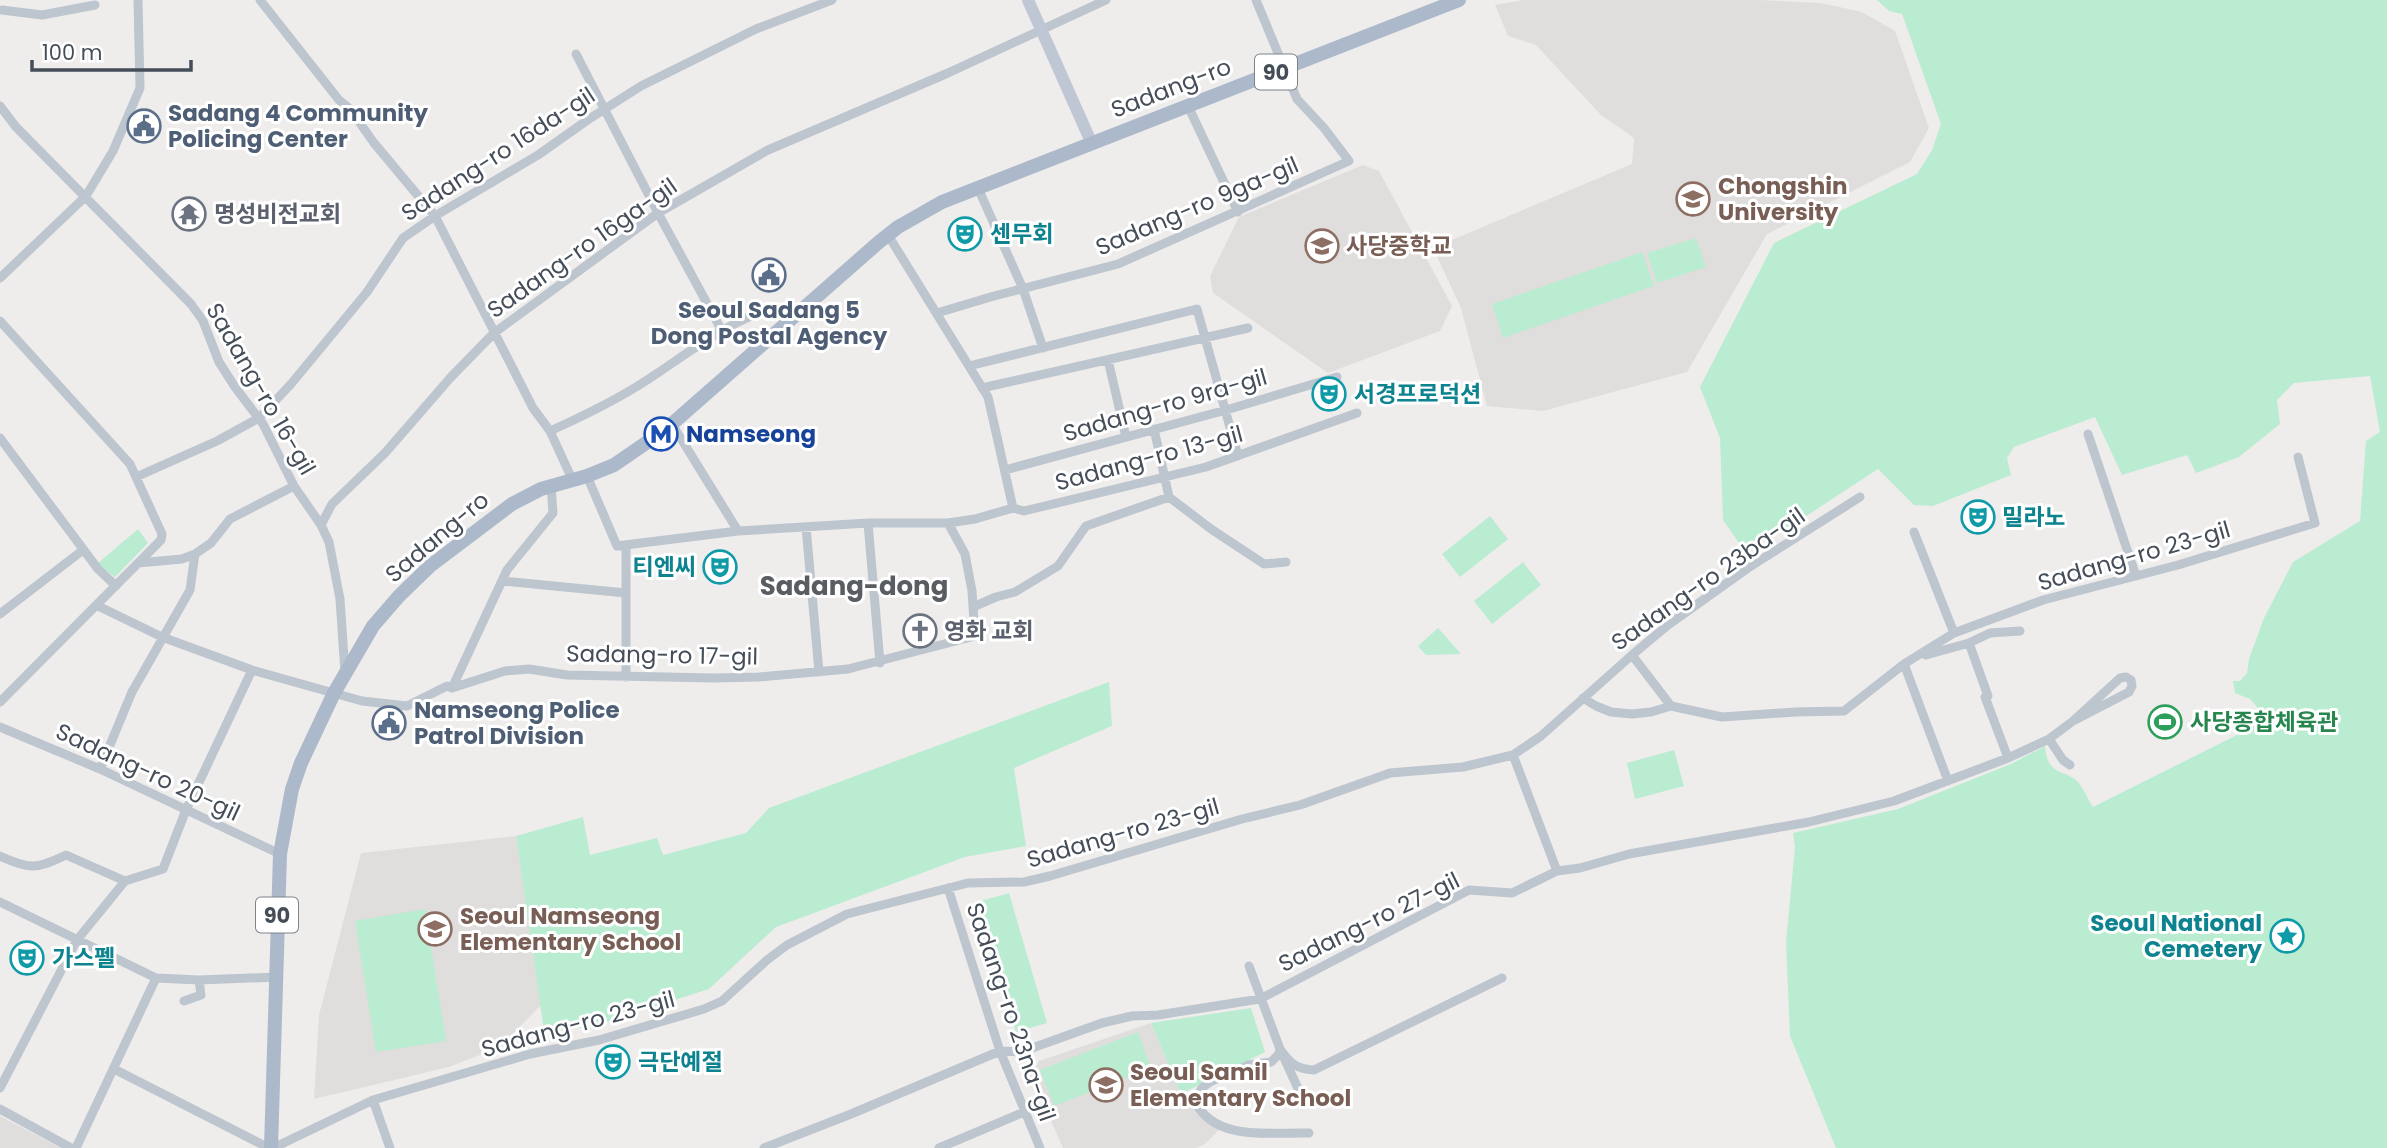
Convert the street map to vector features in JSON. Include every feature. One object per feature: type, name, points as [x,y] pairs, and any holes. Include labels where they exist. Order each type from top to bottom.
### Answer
[{"type":"main road","name":"Sadang-ro","points":[[271,1148],[277,890],[280,854],[292,789],[301,762],[334,693],[373,626],[430,566],[505,509],[551,485],[587,476],[628,458],[672,424],[888,235],[918,215],[978,188],[1459,0]]},
{"type":"street","points":[[0,278],[86,196],[113,151],[140,88],[138,0]]},
{"type":"street","points":[[260,0],[435,216],[533,408],[550,431],[572,479]]},
{"type":"street","name":"Sadang-ro 16da-gil","points":[[135,477],[218,441],[259,418],[291,384],[367,292],[403,238],[435,216],[538,155],[641,86],[755,29],[832,0]]},
{"type":"street","points":[[1028,0],[1092,144]]},
{"type":"street","name":"Sadang-ro 16ga-gil","points":[[321,526],[332,504],[385,453],[494,332],[657,213],[768,150],[948,73],[1106,0]]},
{"type":"street","points":[[1256,0],[1286,68]]},
{"type":"street","points":[[2,10],[42,15],[97,2]]},
{"type":"street","points":[[576,54],[657,213],[722,331]]},
{"type":"street","name":"Sadang-ro 9ga-gil","points":[[937,313],[1118,264],[1349,161],[1297,99],[1286,68]]},
{"type":"street","name":"Sadang-ro 16-gil","points":[[0,106],[16,127],[191,304],[203,321],[219,362],[259,418],[294,486],[329,542],[340,598],[345,673]]},
{"type":"street","points":[[1188,106],[1238,212]]},
{"type":"street","points":[[978,188],[1023,289],[1043,348]]},
{"type":"street","points":[[888,235],[988,397],[1013,508]]},
{"type":"street","points":[[550,431],[634,389],[722,331],[765,310],[785,307],[801,312]]},
{"type":"street","points":[[969,366],[1197,309],[1238,456]]},
{"type":"street","points":[[0,321],[130,464],[162,534],[161,540],[0,702]]},
{"type":"street","points":[[982,388],[1248,328]]},
{"type":"street","points":[[1108,360],[1126,437]]},
{"type":"street","name":"Sadang-ro 9ra-gil","points":[[1004,470],[1337,377]]},
{"type":"street","name":"Sadang-ro 13-gil","points":[[626,545],[738,531],[868,523],[948,523],[975,519],[1013,508],[1024,511],[1206,467],[1357,413]]},
{"type":"street","points":[[672,424],[738,531]]},
{"type":"street","points":[[1154,429],[1169,498],[1264,564],[1286,562]]},
{"type":"street","points":[[2088,434],[2136,576]]},
{"type":"street","points":[[0,438],[83,550],[116,586]]},
{"type":"street","name":"Sadang-ro 23-gil","points":[[271,1148],[373,1100],[530,1054],[599,1040],[695,1013],[722,1001],[766,960],[787,945],[847,915],[968,883],[1024,882],[1242,819],[1300,805],[1390,773],[1463,767],[1513,755],[1541,736],[1583,698],[1611,712],[1651,712],[1671,706],[1722,717],[1844,711],[1905,664],[1954,633],[2043,600],[2136,576],[2315,523],[2298,457]]},
{"type":"street","points":[[587,476],[617,546],[626,545],[626,677]]},
{"type":"street","points":[[452,688],[507,570],[553,513],[551,485]]},
{"type":"street","points":[[138,563],[182,559],[195,554],[211,543],[230,519],[294,486]]},
{"type":"street","name":"Sadang-ro 23ba-gil","points":[[1583,698],[1632,655],[1748,568],[1860,497]]},
{"type":"street","points":[[948,523],[965,554],[973,607],[1016,592],[1058,566],[1086,526],[1169,498]]},
{"type":"street","points":[[868,523],[880,663]]},
{"type":"street","points":[[806,527],[819,672]]},
{"type":"street","points":[[1914,532],[1954,633]]},
{"type":"street","points":[[0,614],[83,550]]},
{"type":"street","points":[[100,769],[132,692],[190,590],[195,554]]},
{"type":"street","points":[[502,581],[626,593]]},
{"type":"street","name":"Sadang-ro 17-gil","points":[[96,605],[162,637],[252,670],[362,701],[407,706],[447,686],[452,688],[505,671],[529,669],[567,675],[626,677],[759,677],[880,663],[975,636],[973,607]]},
{"type":"street","points":[[1915,658],[1969,643],[1990,633],[2020,631]]},
{"type":"street","points":[[1969,643],[1988,696],[1985,697],[2008,758]]},
{"type":"street","points":[[1632,655],[1671,706]]},
{"type":"street","points":[[1905,664],[1948,782]]},
{"type":"street","points":[[0,1088],[77,940],[125,881],[163,869],[186,810],[252,670]]},
{"type":"street","name":"Sadang-ro 27-gil","points":[[764,1148],[1000,1051],[1021,1052],[1102,1023],[1132,1016],[1158,1015],[1260,999],[1469,890],[1512,893],[1556,872],[1629,854],[1834,816],[1894,801],[2008,758],[2049,739],[2120,678],[2131,680],[2129,692],[2073,721]]},
{"type":"street","name":"Sadang-ro 20-gil","points":[[0,727],[100,769],[280,854]]},
{"type":"street","points":[[2049,739],[2063,760],[2070,765]]},
{"type":"street","points":[[1513,755],[1556,872]]},
{"type":"street","points":[[0,856],[32,868],[46,865],[66,855],[125,881]]},
{"type":"street","name":"Sadang-ro 23na-gil","points":[[948,888],[1000,1051],[1040,1148]]},
{"type":"street","points":[[0,902],[156,978],[199,980],[277,977]]},
{"type":"street","points":[[1249,966],[1280,1049],[1302,1097]]},
{"type":"street","points":[[0,1109],[74,1148],[156,978]]},
{"type":"street","points":[[1280,1049],[1291,1064],[1300,1069],[1314,1070],[1502,978]]},
{"type":"street","points":[[184,1001],[201,995],[199,980]]},
{"type":"street","points":[[1280,1049],[1271,1062],[1248,1065],[1210,1082],[1202,1088],[1195,1101],[1201,1114],[1214,1124],[1231,1130],[1309,1133]]},
{"type":"street","points":[[114,1069],[271,1148]]},
{"type":"street","points":[[373,1100],[390,1148]]},
{"type":"street","points":[[939,1148],[1024,1112]]},
{"type":"shaded area","name":"Chongshin University","points":[[1523,0],[1760,0],[1821,3],[1862,12],[1895,31],[1929,128],[1910,162],[1767,234],[1687,372],[1543,411],[1487,406],[1461,308],[1433,248],[1632,164],[1634,138],[1601,115],[1536,45],[1508,36],[1495,5]]},
{"type":"shaded area","name":"사당중학교","points":[[1363,165],[1379,171],[1452,306],[1440,331],[1328,373],[1213,293],[1210,276],[1239,217]]},
{"type":"shaded area","name":"Seoul Namseong Elementary School","points":[[516,836],[541,1005],[500,1047],[449,1067],[314,1099],[319,1015],[361,853]]},
{"type":"shaded area","name":"Seoul Samil Elementary School","points":[[1151,1023],[1181,1094],[1224,1125],[1205,1144],[1196,1148],[1063,1148],[1031,1075],[1039,1061]]},
{"type":"shaded area","points":[[0,1116],[61,1148],[0,1148]]},
{"type":"green space","points":[[1877,0],[2387,0],[2387,1148],[1836,1148],[1790,1036],[1786,942],[1795,847],[1793,833],[1898,809],[2011,764],[2045,746],[2049,763],[2078,782],[2093,807],[2243,732],[2255,719],[2257,707],[2250,699],[2235,693],[2233,681],[2240,681],[2247,673],[2249,659],[2264,618],[2293,562],[2360,521],[2366,441],[2380,432],[2370,376],[2294,383],[2277,400],[2280,424],[2239,457],[2196,473],[2187,455],[2122,475],[2095,417],[2014,447],[2007,458],[2011,475],[1933,506],[1914,505],[1878,469],[1791,526],[1756,545],[1739,543],[1723,520],[1720,438],[1700,387],[1774,243],[1917,174],[1932,150],[1941,124],[1902,14],[1889,11]]},
{"type":"green space","points":[[1696,238],[1706,267],[1657,283],[1647,253]]},
{"type":"green space","points":[[1642,252],[1654,286],[1503,338],[1492,304]]},
{"type":"green space","points":[[1490,516],[1508,539],[1460,577],[1442,554]]},
{"type":"green space","points":[[138,529],[148,543],[115,577],[97,564]]},
{"type":"green space","points":[[1523,562],[1541,585],[1492,624],[1474,601]]},
{"type":"green space","points":[[1438,628],[1461,654],[1426,655],[1418,646]]},
{"type":"green space","points":[[1109,682],[1112,726],[1014,768],[1026,846],[965,857],[776,927],[709,989],[591,1027],[544,1031],[516,836],[583,817],[590,855],[657,838],[663,855],[746,833],[769,808]]},
{"type":"green space","points":[[1674,750],[1684,786],[1635,799],[1627,763]]},
{"type":"green space","points":[[1009,893],[1047,1023],[1016,1032],[974,903]]},
{"type":"green space","points":[[425,909],[446,1041],[376,1052],[355,921]]},
{"type":"green space","points":[[1251,1008],[1265,1052],[1181,1094],[1151,1023]]},
{"type":"green space","points":[[1138,1032],[1151,1068],[1054,1106],[1040,1070]]},
{"type":"place","name":"Sadang 4 Community Policing Center","points":[[144,126]]},
{"type":"place","name":"Chongshin University","points":[[1693,199]]},
{"type":"place","name":"명성비전교회","points":[[189,214]]},
{"type":"place","name":"센무회","points":[[965,234]]},
{"type":"place","name":"사당중학교","points":[[1322,246]]},
{"type":"place","name":"Seoul Sadang 5 Dong Postal Agency","points":[[769,275]]},
{"type":"place","name":"서경프로덕션","points":[[1329,394]]},
{"type":"place","name":"Namseong","points":[[661,434]]},
{"type":"place","name":"밀라노","points":[[1978,517]]},
{"type":"place","name":"티엔씨","points":[[720,567]]},
{"type":"place","name":"영화 교회","points":[[920,631]]},
{"type":"place","name":"사당종합체육관","points":[[2165,722]]},
{"type":"place","name":"Namseong Police Patrol Division","points":[[389,723]]},
{"type":"place","name":"Seoul Namseong Elementary School","points":[[435,929]]},
{"type":"place","name":"Seoul National Cemetery","points":[[2287,936]]},
{"type":"place","name":"가스펠","points":[[27,958]]},
{"type":"place","name":"극단예절","points":[[613,1062]]},
{"type":"place","name":"Seoul Samil Elementary School","points":[[1106,1085]]},
{"type":"district","name":"Sadang-dong","points":[[854,586]]}]
